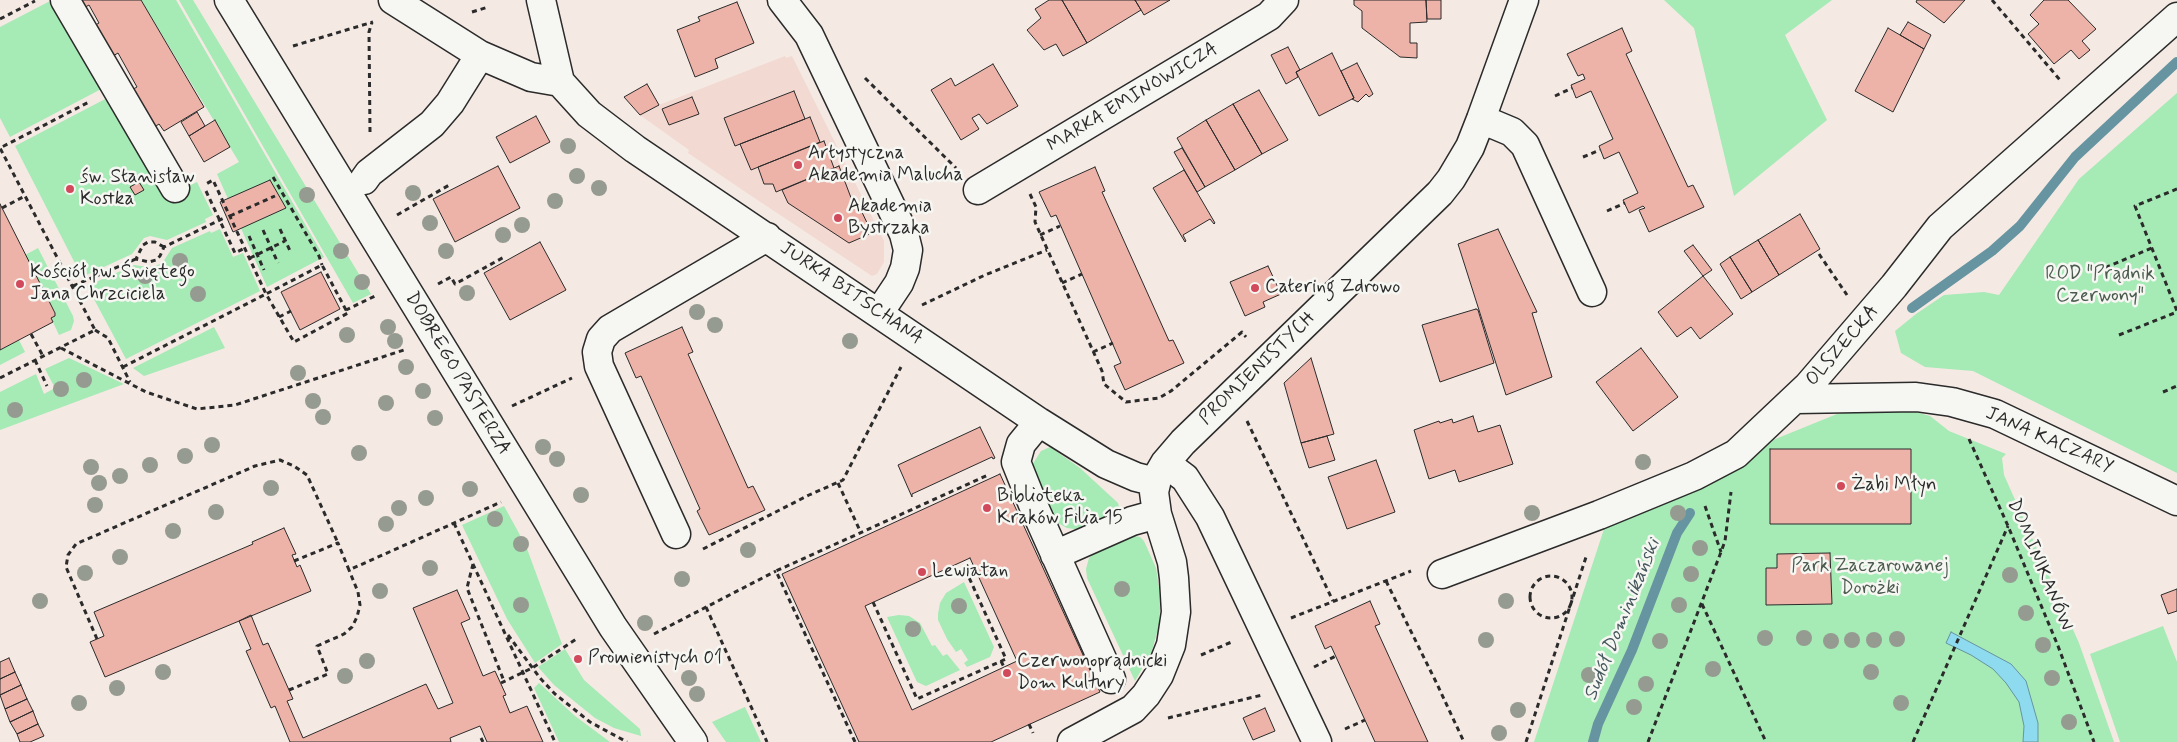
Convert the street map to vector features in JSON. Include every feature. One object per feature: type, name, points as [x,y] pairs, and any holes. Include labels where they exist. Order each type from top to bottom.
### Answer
[{"type":"street","points":[[65,0],[174,188]]},
{"type":"street","name":"DOBREGO PASTERZA","points":[[230,0],[608,619],[693,742]]},
{"type":"street","points":[[393,0],[480,55],[531,77],[560,82],[541,0]]},
{"type":"street","points":[[782,0],[809,35],[904,234],[908,250],[906,268],[899,283],[879,313]]},
{"type":"street","name":"MARKA EMINOWICZA","points":[[978,190],[1269,16],[1284,0]]},
{"type":"street","name":"PROMIENISTYCH","points":[[1161,473],[1183,442],[1440,193],[1461,164],[1481,119],[1524,0]]},
{"type":"street","name":"OLSZECKA","points":[[1429,572],[1599,515],[1694,476],[1736,454],[1796,399],[1894,286],[1940,227],[2177,17]]},
{"type":"street","points":[[366,177],[432,124],[450,103],[480,55]]},
{"type":"street","name":"JURKA BITSCHANA","points":[[560,82],[589,114],[634,149],[1039,422],[1100,460],[1129,474],[1161,473]]},
{"type":"street","points":[[1481,119],[1512,132],[1525,145],[1592,292]]},
{"type":"street","points":[[676,534],[599,366],[597,352],[601,339],[610,329],[766,237]]},
{"type":"street","name":"JANA KACZARY","points":[[1796,399],[1916,397],[1952,402],[1995,414],[2023,425],[2177,501]]},
{"type":"street","points":[[1039,422],[1021,444],[1016,462],[1055,556],[1111,679]]},
{"type":"street","points":[[1072,742],[1133,709],[1153,685],[1165,660],[1175,628],[1176,595],[1172,562],[1157,514],[1154,492],[1161,473],[1185,478],[1210,517],[1299,679],[1317,742]]},
{"type":"street","points":[[1055,556],[1132,521],[1157,514]]},
{"type":"path","points":[[0,19],[38,0]]},
{"type":"path","points":[[1992,0],[2062,83]]},
{"type":"path","points":[[366,177],[371,149],[369,32],[372,22]]},
{"type":"path","points":[[292,47],[362,25]]},
{"type":"path","points":[[860,72],[978,190]]},
{"type":"path","points":[[116,88],[0,148],[95,330],[108,338],[131,383]]},
{"type":"path","points":[[1555,96],[1572,88]]},
{"type":"path","points":[[1583,158],[1600,150]]},
{"type":"path","points":[[1017,167],[1036,207],[1035,222],[1040,235],[1094,352],[1102,371],[1104,384],[1126,402],[1159,398],[1171,391],[1242,332],[1248,339]]},
{"type":"path","points":[[245,248],[235,253],[204,186],[213,180],[228,216],[245,248],[250,258],[266,294],[294,342],[348,313],[319,256],[273,177]]},
{"type":"path","points":[[408,209],[451,184]]},
{"type":"path","points":[[2119,335],[2177,309],[2135,206],[2177,189]]},
{"type":"path","points":[[2,208],[25,196]]},
{"type":"path","points":[[136,258],[150,262],[156,260],[164,247],[275,196]]},
{"type":"path","points":[[1607,211],[1625,203]]},
{"type":"path","points":[[1040,235],[1060,226]]},
{"type":"path","points":[[280,229],[291,253]]},
{"type":"path","points":[[263,230],[278,263]]},
{"type":"path","points":[[249,236],[264,270]]},
{"type":"path","points":[[250,258],[285,241]]},
{"type":"path","points":[[72,286],[136,258],[143,246],[148,242],[154,242],[164,247]]},
{"type":"path","points":[[2097,271],[2152,248]]},
{"type":"path","points":[[919,307],[1047,250]]},
{"type":"path","points":[[1818,254],[1849,298]]},
{"type":"path","points":[[449,278],[451,277],[455,284],[506,256]]},
{"type":"path","points":[[123,368],[322,265]]},
{"type":"path","points":[[1062,283],[1082,274]]},
{"type":"path","points":[[346,310],[382,292]]},
{"type":"path","points":[[279,317],[291,311]]},
{"type":"path","points":[[0,378],[95,330]]},
{"type":"path","points":[[31,334],[43,356]]},
{"type":"path","points":[[1094,352],[1112,343]]},
{"type":"path","points":[[60,348],[146,392],[197,409],[235,404],[415,346]]},
{"type":"path","points":[[35,360],[47,386]]},
{"type":"path","points":[[697,552],[809,495],[843,480],[903,364]]},
{"type":"path","points":[[512,406],[574,377]]},
{"type":"path","points":[[2163,392],[2177,386]]},
{"type":"path","name":"DOMINIKANÓW","points":[[1952,402],[2008,526],[2058,646],[2094,742]]},
{"type":"path","points":[[1243,412],[1333,601]]},
{"type":"path","points":[[1648,742],[1725,541],[1736,454]]},
{"type":"path","points":[[97,639],[66,566],[68,555],[76,544],[255,466],[280,460],[294,466],[307,475],[358,592],[360,605],[352,627],[344,634],[317,646],[328,674],[289,690]]},
{"type":"path","points":[[653,634],[776,571],[846,542],[861,533],[1016,462]]},
{"type":"path","points":[[1694,476],[1721,552]]},
{"type":"path","points":[[838,483],[861,533]]},
{"type":"path","points":[[349,570],[507,499]]},
{"type":"path","points":[[1526,742],[1599,515]]},
{"type":"path","points":[[454,523],[555,742]]},
{"type":"path","points":[[1913,742],[2008,526]]},
{"type":"path","points":[[294,561],[338,543]]},
{"type":"path","points":[[473,564],[467,588],[502,682],[532,668],[578,638]]},
{"type":"path","points":[[776,571],[855,742]]},
{"type":"path","points":[[1429,572],[1386,581],[1438,684],[1464,742]]},
{"type":"path","points":[[873,602],[917,698],[1006,658],[968,573]]},
{"type":"path","points":[[1548,576],[1557,577],[1570,588],[1571,605],[1561,615],[1547,618],[1540,615],[1531,603],[1530,594],[1540,580],[1548,576]]},
{"type":"path","points":[[1702,604],[1766,742]]},
{"type":"path","points":[[706,607],[767,742]]},
{"type":"path","points":[[503,629],[532,668],[555,694],[590,722],[627,742]]},
{"type":"path","points":[[1165,718],[1299,679],[1336,656]]},
{"type":"path","points":[[1001,661],[1004,667]]},
{"type":"path","points":[[1029,724],[1033,733]]},
{"type":"path","points":[[481,738],[483,742]]},
{"type":"shaded area","points":[[785,56],[786,58],[792,56],[884,241],[884,262],[877,274],[872,276],[744,191],[688,153],[689,150],[640,115],[659,105]]},
{"type":"green space","points":[[52,0],[105,87],[10,137],[0,118],[0,27]]},
{"type":"green space","points":[[141,0],[176,0],[324,257],[267,287],[217,174],[239,162]]},
{"type":"green space","points":[[179,0],[193,0],[371,294],[353,303]]},
{"type":"green space","points":[[1664,0],[1832,0],[1785,35],[1827,120],[1734,196],[1694,28]]},
{"type":"green space","name":"ROD \"Prądnik Czerwony\"","points":[[2177,93],[2177,473],[1973,371],[1925,367],[1901,353],[1895,331],[1944,295],[1984,292],[1999,295],[2079,179]]},
{"type":"green space","points":[[111,96],[170,195],[197,182],[213,215],[205,219],[206,222],[167,240],[150,236],[144,238],[132,254],[82,277],[15,146]]},
{"type":"green space","points":[[220,229],[233,257],[243,253],[260,291],[126,359],[87,286],[134,265],[156,266],[163,262],[172,248],[210,231],[211,233]]},
{"type":"green space","points":[[38,248],[73,316],[74,321],[71,330],[59,335],[51,318],[55,312],[25,255]]},
{"type":"green space","points":[[214,327],[225,348],[144,376],[133,368]]},
{"type":"green space","points":[[19,340],[25,352],[0,365],[0,350]]},
{"type":"green space","points":[[69,358],[124,384],[0,430],[0,392],[36,374],[44,394],[55,388],[45,369]]},
{"type":"green space","name":"Park Zaczarowanej Dorożki","points":[[1893,406],[1930,416],[1949,431],[2006,454],[2002,458],[2004,475],[2079,643],[2114,742],[1534,742],[1605,526],[1692,493],[1744,462],[1773,440],[1837,414]]},
{"type":"green space","points":[[1050,447],[1080,468],[1118,503],[1119,507],[1116,516],[1081,530],[1067,528],[1058,523],[1054,518],[1032,465],[1041,451]]},
{"type":"green space","points":[[504,506],[526,546],[562,644],[535,663],[507,619],[462,525]]},
{"type":"green space","points":[[1125,537],[1140,537],[1144,541],[1156,568],[1160,608],[1159,625],[1152,651],[1135,681],[1087,578],[1086,569],[1089,558],[1097,550]]},
{"type":"green space","points":[[964,582],[994,647],[990,657],[967,667],[964,663],[968,660],[961,649],[956,652],[938,620],[940,603],[946,593]]},
{"type":"green space","points":[[909,616],[920,623],[932,646],[935,645],[943,656],[947,654],[960,670],[926,686],[917,682],[887,617]]},
{"type":"green space","points":[[2163,626],[2177,662],[2177,742],[2120,742],[2090,654]]},
{"type":"green space","points":[[565,649],[584,680],[640,729],[641,736],[614,728],[595,718],[554,685],[538,667]]},
{"type":"green space","points":[[539,683],[575,716],[610,742],[559,742],[534,688]]},
{"type":"green space","points":[[745,707],[761,742],[726,742],[712,722]]},
{"type":"water","points":[[1951,632],[2011,664],[2026,681],[2038,723],[2038,742],[2023,742],[2024,726],[2019,702],[2006,683],[1993,669],[1971,655],[1946,643]]},
{"type":"building","points":[[76,0],[141,0],[204,107],[164,131],[159,124],[150,130],[128,92],[137,87],[118,53],[108,59],[90,28],[99,23],[89,5],[80,10]]},
{"type":"building","points":[[1049,0],[1062,0],[1087,43],[1063,56],[1056,44],[1044,50],[1027,30],[1041,18],[1035,9]]},
{"type":"building","points":[[1062,0],[1135,0],[1141,10],[1087,43]]},
{"type":"building","points":[[1135,0],[1170,0],[1144,15]]},
{"type":"building","points":[[1354,0],[1426,0],[1427,22],[1410,23],[1410,43],[1417,43],[1417,58],[1400,57],[1362,28],[1362,11],[1354,5]]},
{"type":"building","points":[[1426,0],[1441,0],[1441,19],[1427,19]]},
{"type":"building","points":[[1917,0],[1965,0],[1944,23],[1916,2]]},
{"type":"building","points":[[2044,0],[2068,0],[2096,29],[2082,41],[2090,50],[2079,59],[2071,50],[2054,64],[2028,34],[2039,24],[2030,15]]},
{"type":"building","points":[[737,2],[754,43],[715,59],[718,68],[695,77],[677,30],[700,21],[698,17]]},
{"type":"building","points":[[1908,22],[1931,35],[1924,49],[1900,35]]},
{"type":"building","points":[[1622,28],[1632,51],[1626,54],[1688,187],[1693,185],[1704,207],[1649,232],[1639,210],[1645,208],[1643,206],[1629,213],[1623,200],[1638,193],[1619,152],[1604,159],[1599,146],[1613,139],[1591,91],[1576,98],[1571,85],[1585,79],[1583,74],[1578,76],[1567,54]]},
{"type":"building","points":[[1888,28],[1924,49],[1893,112],[1855,91]]},
{"type":"building","points":[[1288,47],[1300,70],[1296,72],[1298,77],[1286,84],[1271,55]]},
{"type":"building","points":[[1332,53],[1354,98],[1319,116],[1296,72]]},
{"type":"building","points":[[1357,63],[1373,94],[1369,97],[1366,94],[1358,102],[1352,99],[1354,98],[1341,71]]},
{"type":"building","points":[[993,64],[1018,106],[987,124],[979,114],[972,118],[979,129],[961,140],[931,90],[951,78],[955,86]]},
{"type":"building","points":[[647,84],[659,105],[640,115],[624,97]]},
{"type":"building","points":[[1259,90],[1288,140],[1262,154],[1233,104]]},
{"type":"building","points":[[794,91],[805,119],[735,146],[724,118]]},
{"type":"building","points":[[692,97],[699,114],[669,125],[662,109]]},
{"type":"building","points":[[1233,104],[1262,154],[1235,170],[1206,120]]},
{"type":"building","points":[[197,112],[205,126],[189,136],[181,122]]},
{"type":"building","points":[[536,116],[550,142],[510,163],[496,137]]},
{"type":"building","points":[[810,117],[820,142],[751,170],[740,144]]},
{"type":"building","points":[[215,120],[230,147],[204,162],[189,136]]},
{"type":"building","points":[[1206,120],[1235,170],[1205,187],[1177,138]]},
{"type":"building","name":"Artystyczna Akademia Malucha","points":[[824,141],[834,168],[776,192],[773,184],[764,184],[758,167]]},
{"type":"building","points":[[1182,148],[1205,187],[1197,192],[1174,152]]},
{"type":"building","points":[[498,166],[520,208],[455,242],[433,199]]},
{"type":"building","name":"Akademia Bystrzaka","points":[[839,166],[853,203],[857,202],[872,233],[849,243],[788,203],[782,190]]},
{"type":"building","points":[[1095,167],[1105,191],[1102,192],[1169,341],[1173,340],[1184,363],[1125,390],[1114,366],[1121,363],[1056,215],[1051,217],[1039,192]]},
{"type":"building","points":[[1184,170],[1215,223],[1210,219],[1183,235],[1185,242],[1153,188]]},
{"type":"building","points":[[270,180],[286,208],[233,232],[220,202]]},
{"type":"building","points":[[139,182],[144,190],[135,195],[130,187]]},
{"type":"building","name":"Kościół pw. Świętego Jana Chrzciciela","points":[[0,204],[55,316],[51,318],[53,322],[0,350]]},
{"type":"building","points":[[1800,214],[1820,249],[1779,275],[1758,240]]},
{"type":"building","points":[[1498,229],[1537,312],[1532,313],[1552,377],[1506,395],[1458,244]]},
{"type":"building","points":[[1758,240],[1779,275],[1752,292],[1730,257]]},
{"type":"building","points":[[540,242],[566,290],[510,320],[484,273]]},
{"type":"building","points":[[1693,245],[1712,270],[1703,276],[1684,251]]},
{"type":"building","points":[[1730,257],[1752,292],[1741,299],[1720,264]]},
{"type":"building","name":"Catering Zdrowo","points":[[1268,266],[1281,294],[1263,302],[1265,307],[1245,316],[1230,282]]},
{"type":"building","points":[[321,272],[340,309],[300,330],[281,292]]},
{"type":"building","points":[[1703,276],[1733,314],[1700,339],[1691,327],[1677,337],[1658,312]]},
{"type":"building","points":[[1478,310],[1494,363],[1440,382],[1422,325]]},
{"type":"building","points":[[682,327],[693,352],[688,354],[748,488],[753,486],[765,510],[709,535],[697,511],[700,509],[641,376],[636,378],[625,353]]},
{"type":"building","points":[[1641,348],[1678,397],[1633,431],[1596,382]]},
{"type":"building","points":[[1311,358],[1334,434],[1301,443],[1284,383]]},
{"type":"building","points":[[1473,416],[1478,432],[1500,425],[1513,464],[1459,482],[1455,470],[1429,479],[1414,430],[1439,421],[1440,423],[1452,419],[1453,423]]},
{"type":"building","points":[[980,427],[995,458],[993,459],[992,457],[912,494],[912,497],[898,465]]},
{"type":"building","points":[[1327,436],[1335,460],[1309,468],[1301,443]]},
{"type":"building","name":"Żabi Młyn","points":[[1770,449],[1911,449],[1911,524],[1770,524]]},
{"type":"building","points":[[1376,460],[1395,512],[1347,529],[1328,477]]},
{"type":"building","points":[[1000,474],[1100,692],[991,742],[859,742],[782,574]],"holes":[[[970,558],[1017,661],[912,710],[865,606]]]},
{"type":"building","points":[[284,528],[296,554],[292,555],[297,567],[300,565],[311,591],[105,677],[90,642],[104,636],[94,612],[253,544],[252,542]]},
{"type":"building","points":[[1830,553],[1832,604],[1766,605],[1766,568],[1777,568],[1777,554]]},
{"type":"building","points":[[2177,589],[2177,611],[2168,614],[2161,595]]},
{"type":"building","points":[[457,590],[470,619],[461,623],[483,676],[495,671],[506,695],[503,696],[510,713],[527,706],[543,742],[487,742],[480,726],[450,738],[451,742],[290,742],[275,706],[271,708],[246,651],[251,649],[239,621],[251,615],[263,645],[268,643],[293,699],[287,701],[303,738],[426,684],[438,709],[453,703],[413,608]]},
{"type":"building","points":[[1370,601],[1380,624],[1375,626],[1428,742],[1375,742],[1331,646],[1325,649],[1315,626]]},
{"type":"building","points":[[9,658],[15,672],[0,679],[0,662]]},
{"type":"building","points":[[15,672],[21,685],[0,695],[0,679]]},
{"type":"building","points":[[21,685],[27,699],[5,709],[0,695]]},
{"type":"building","points":[[27,699],[33,711],[10,722],[5,709]]},
{"type":"building","points":[[1265,708],[1275,731],[1253,740],[1243,718]]},
{"type":"building","points":[[33,711],[38,724],[17,734],[10,722]]},
{"type":"building","points":[[38,724],[44,736],[30,742],[20,742],[17,734]]},
{"type":"waterway","name":"Sudół Dominikański","points":[[1912,308],[1992,251],[2020,226],[2075,157],[2177,62]]},
{"type":"waterway","name":"Sudół Dominikański","points":[[1593,742],[1598,724],[1632,650],[1677,533],[1690,513]]},
{"type":"place","name":"Artystyczna Akademia Malucha","points":[[798,165]]},
{"type":"place","name":"św. Stanisław Kostka","points":[[70,189]]},
{"type":"place","name":"Akademia Bystrzaka","points":[[838,218]]},
{"type":"place","name":"Kościół pw. Świętego Jana Chrzciciela","points":[[20,284]]},
{"type":"place","name":"Catering Zdrowo","points":[[1255,288]]},
{"type":"place","name":"Żabi Młyn","points":[[1841,486]]},
{"type":"place","name":"Biblioteka Kraków Filia 15","points":[[987,508]]},
{"type":"place","name":"Lewiatan","points":[[922,572]]},
{"type":"place","name":"Promienistych 01","points":[[578,659]]},
{"type":"place","name":"Czerwonoprądnicki Dom Kultury","points":[[1007,673]]}]
